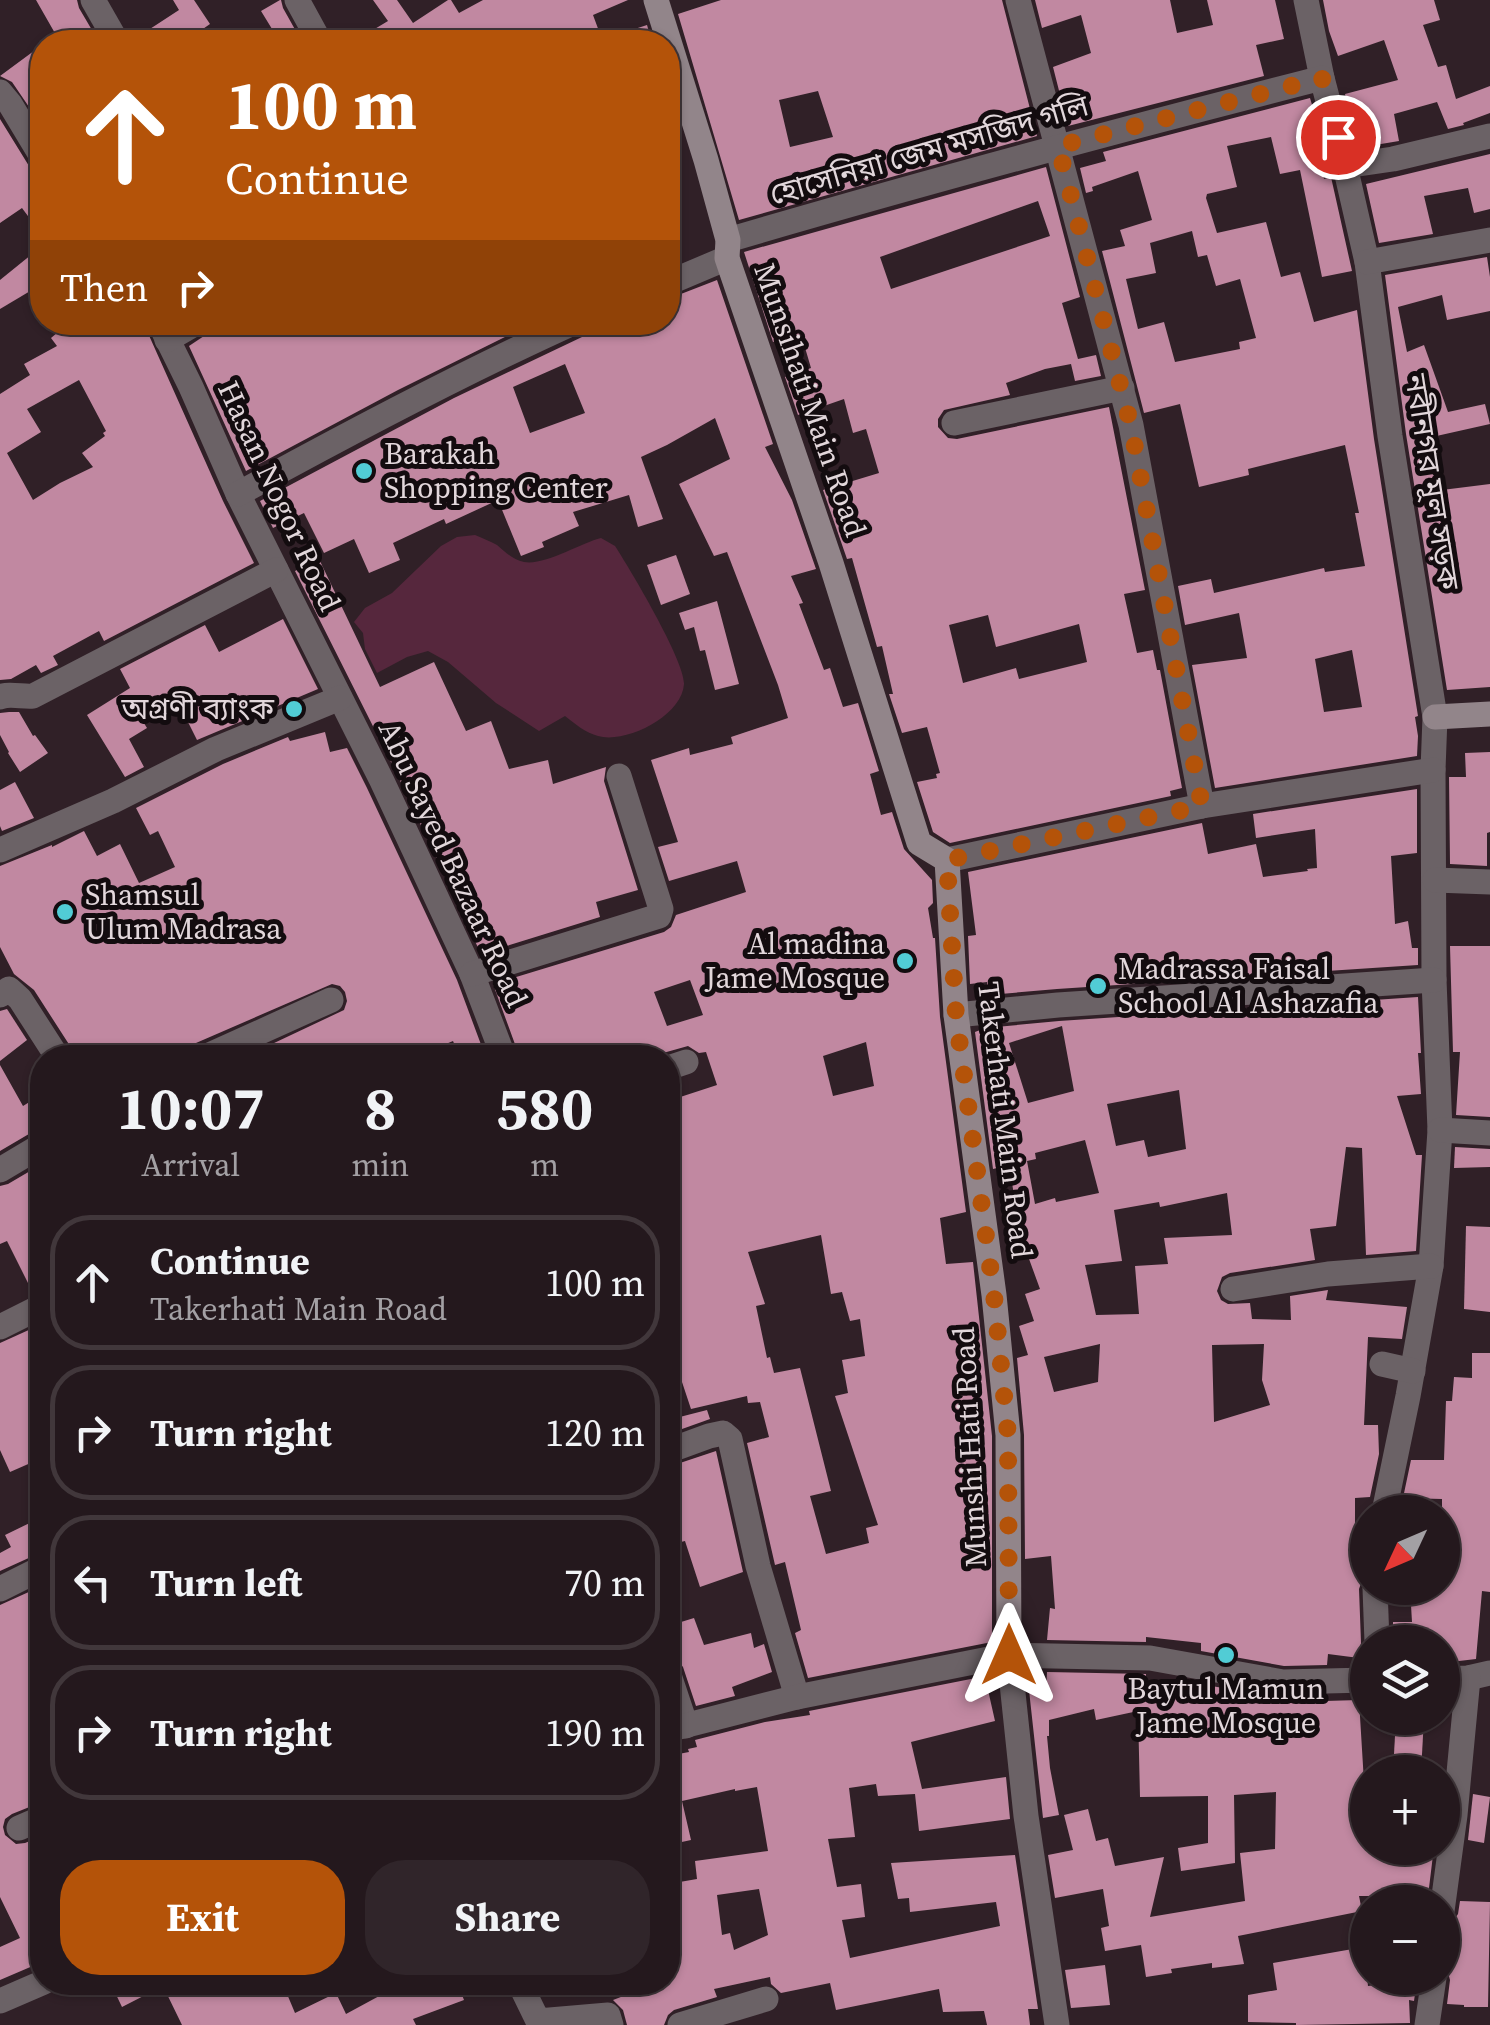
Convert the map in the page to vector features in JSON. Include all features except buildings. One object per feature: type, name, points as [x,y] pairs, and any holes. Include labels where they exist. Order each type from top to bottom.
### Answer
[{"type":"street","points":[[92,0],[111,30]]},
{"type":"street","points":[[298,0],[314,30]]},
{"type":"street","name":"Munsihati Main Road","points":[[656,0],[665,30]]},
{"type":"street","points":[[1018,0],[1122,388],[1202,806]]},
{"type":"street","name":"নবীনগর মূল সড়ক","points":[[1306,0],[1367,262],[1435,717],[1434,980],[1440,1130],[1431,1266],[1387,1495]]},
{"type":"street","name":"হোসেনিয়া জেম মসজিদ গলি","points":[[680,275],[727,249],[874,197],[1322,78]]},
{"type":"street","name":"Munsihati Main Road","points":[[680,84],[759,357],[832,563],[919,844],[947,860]]},
{"type":"street","points":[[3,102],[30,138]]},
{"type":"street","points":[[1346,166],[1490,136]]},
{"type":"street","points":[[1367,262],[1490,240]]},
{"type":"street","name":"Hasan Nogor Road","points":[[165,335],[238,494],[340,698]]},
{"type":"street","points":[[238,494],[373,420],[547,335]]},
{"type":"street","points":[[954,423],[1122,388]]},
{"type":"street","points":[[0,697],[34,696],[276,570]]},
{"type":"street","points":[[0,850],[114,801],[216,749],[340,698]]},
{"type":"street","name":"Abu Sayed Bazaar Road","points":[[340,698],[472,974],[499,1045]]},
{"type":"street","points":[[1435,717],[1490,714]]},
{"type":"street","points":[[947,860],[1202,806],[1432,770]]},
{"type":"street","points":[[472,974],[659,916],[661,909],[619,776]]},
{"type":"street","name":"Takerhati Main Road","points":[[947,860],[956,1016],[994,1295]]},
{"type":"street","points":[[1435,880],[1490,882]]},
{"type":"street","points":[[956,1016],[1058,1005],[1434,980]]},
{"type":"street","points":[[5,992],[20,998],[50,1045]]},
{"type":"street","points":[[232,1045],[331,1000]]},
{"type":"street","points":[[1440,1130],[1490,1133]]},
{"type":"street","points":[[0,1170],[30,1152]]},
{"type":"street","points":[[1233,1289],[1315,1275],[1431,1266]]},
{"type":"street","name":"Munshi Hati Road","points":[[994,1295],[1008,1435],[1009,1655]]},
{"type":"street","points":[[0,1327],[30,1312]]},
{"type":"street","points":[[1382,1364],[1413,1370]]},
{"type":"street","points":[[680,1447],[724,1433],[730,1438],[758,1566],[796,1697]]},
{"type":"street","points":[[0,1589],[30,1574]]},
{"type":"street","points":[[680,1727],[796,1697],[1009,1655],[1150,1658],[1283,1682],[1350,1680]]},
{"type":"street","points":[[1009,1655],[1026,1816],[1057,2025]]},
{"type":"street","points":[[1446,1885],[1467,1677]]},
{"type":"street","points":[[0,2000],[30,1988]]},
{"type":"street","points":[[525,1995],[538,2021],[608,2014],[611,2025]]},
{"type":"street","points":[[1428,2025],[1432,1995]]},
{"type":"street","points":[[680,2025],[766,2000]]},
{"type":"shaded area","points":[[475,535],[524,562],[552,557],[601,538],[615,546],[656,615],[682,672],[684,684],[674,707],[651,725],[623,736],[594,735],[565,716],[539,731],[428,651],[377,673],[365,649],[363,633],[354,622],[365,608],[392,593],[441,546],[457,537]]},
{"type":"place","name":"Barakah Shopping Center","points":[[364,471]]},
{"type":"place","name":"অগ্রণী ব্যাংক","points":[[294,709]]},
{"type":"place","name":"Shamsul Ulum Madrasa","points":[[65,912]]},
{"type":"place","name":"Al madina Jame Mosque","points":[[905,961]]},
{"type":"place","name":"Madrassa Faisal School Al Ashazafia","points":[[1098,986]]},
{"type":"place","name":"Baytul Mamun Jame Mosque","points":[[1226,1655]]},
{"type":"route","points":[[1009,1655],[1008,1435],[994,1295],[956,1016],[947,860],[1202,806],[1131,426],[1058,146],[1322,78],[1338,137]]}]
